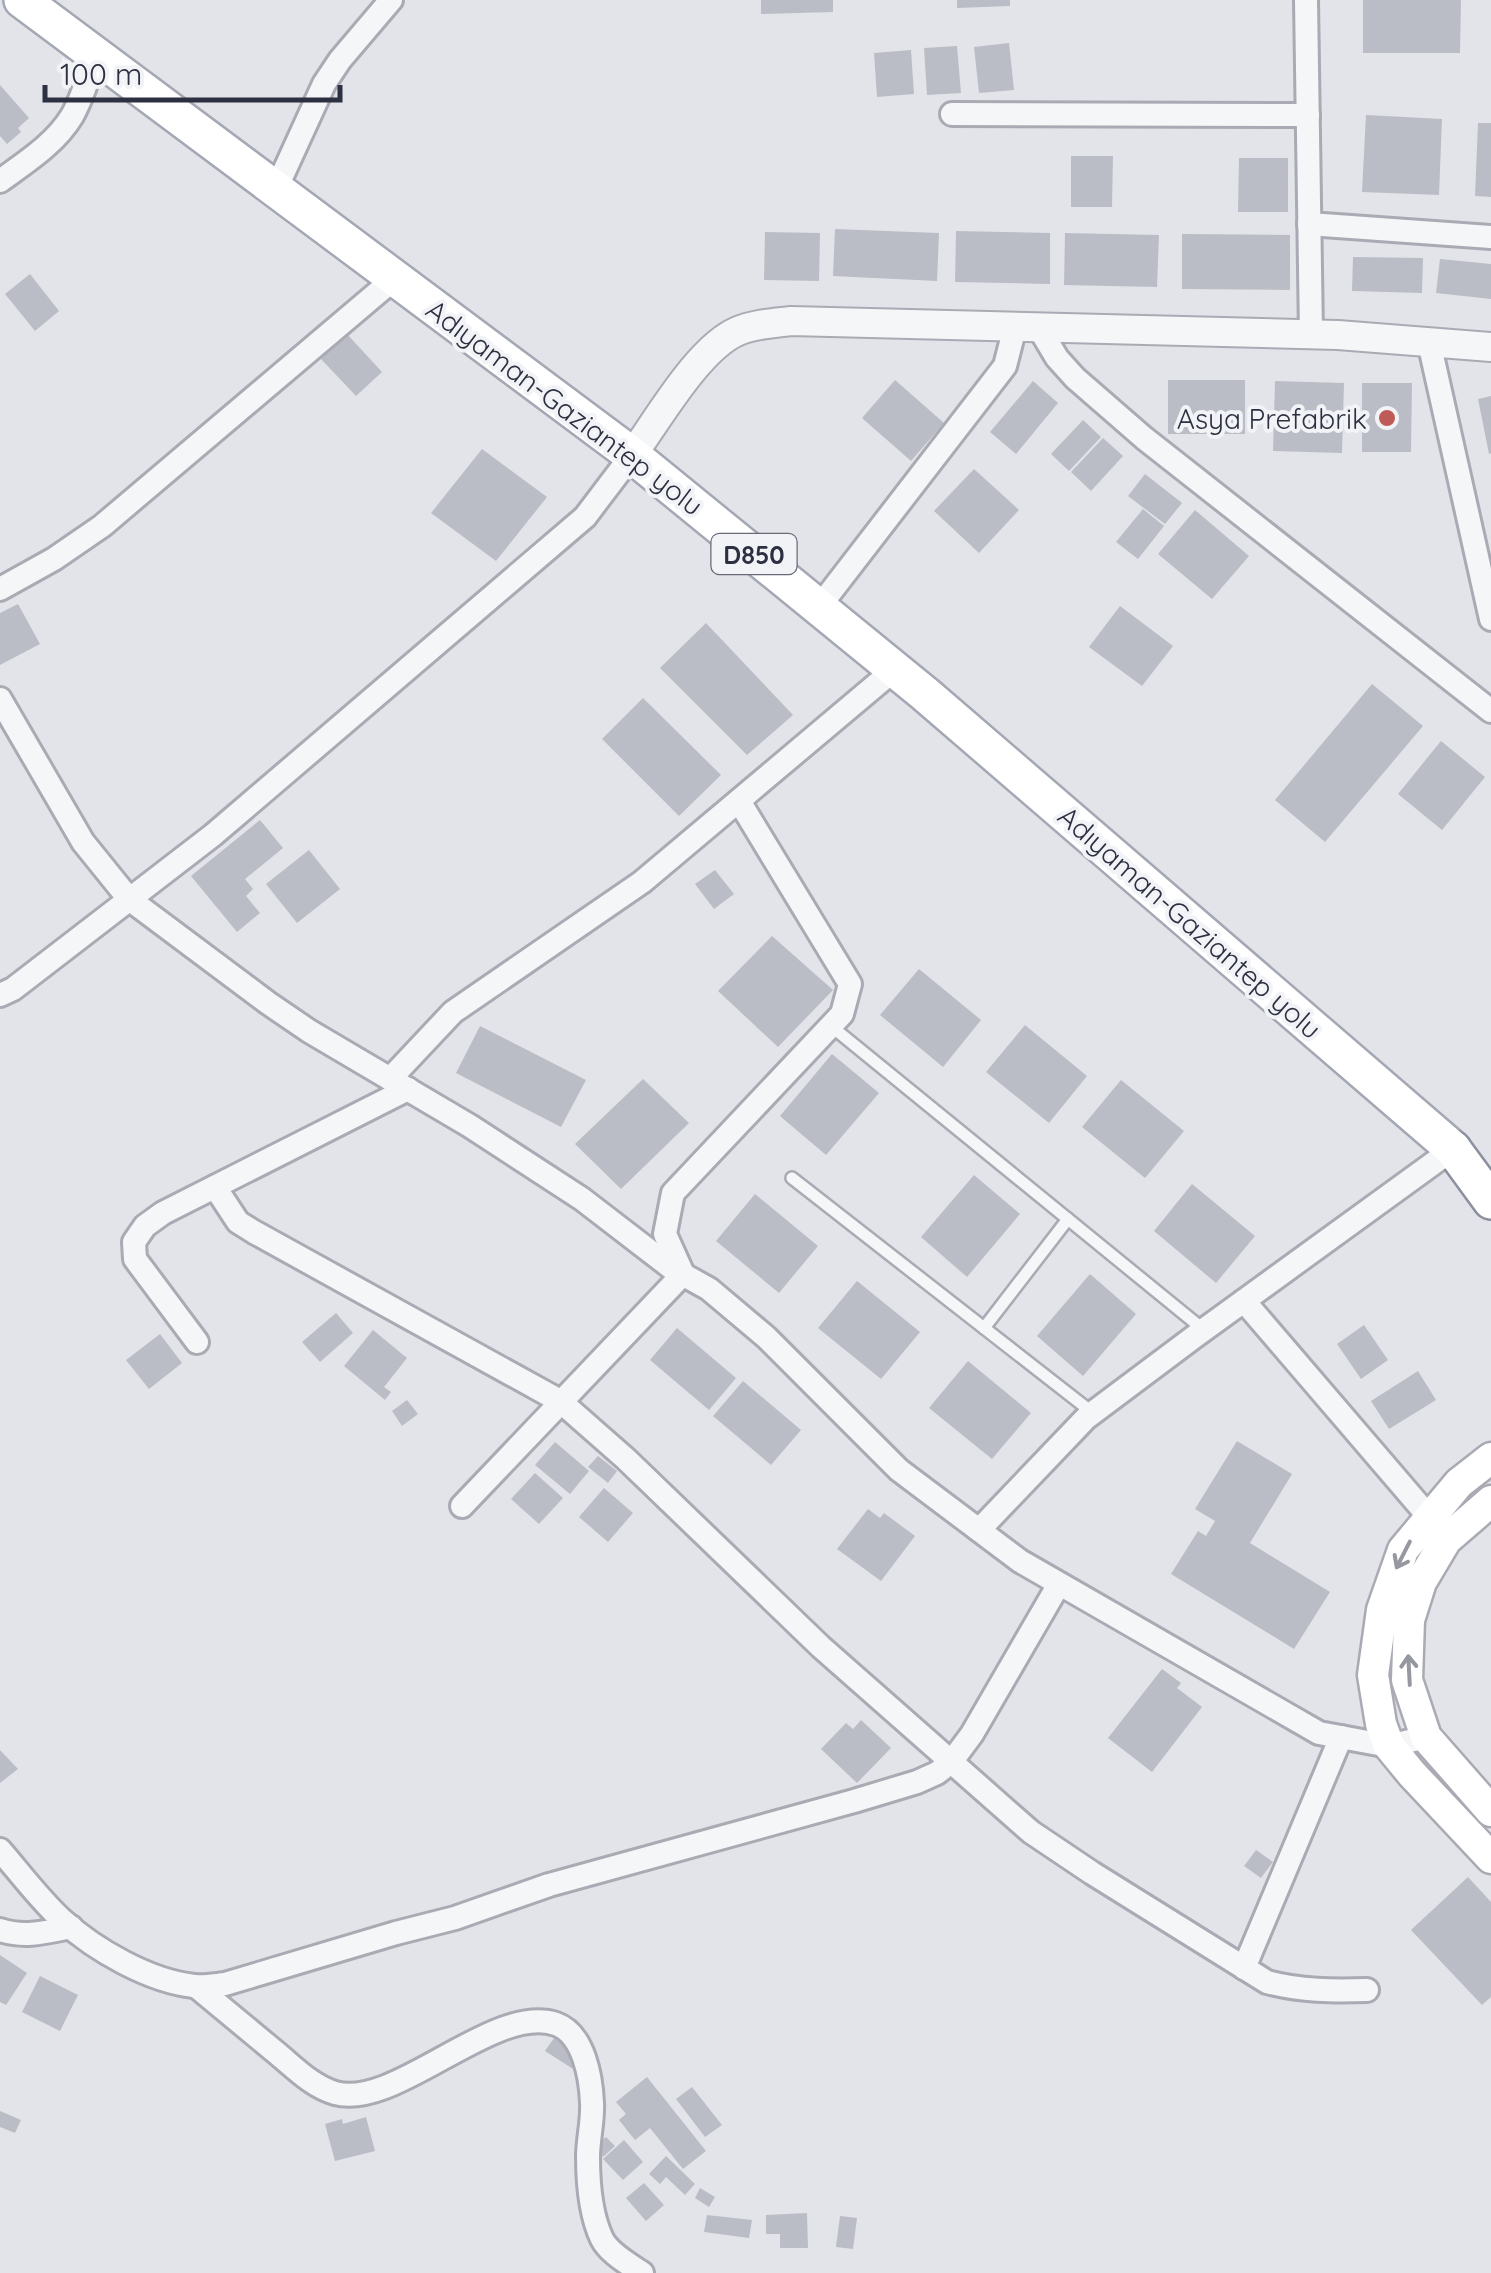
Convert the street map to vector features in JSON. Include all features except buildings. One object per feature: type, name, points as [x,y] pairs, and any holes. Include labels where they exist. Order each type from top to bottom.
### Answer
[{"type":"main road","name":"Adıyaman-Gaziantep yolu","points":[[22,0],[632,455],[895,669],[1454,1149]]},
{"type":"main road","name":"D850","points":[[1454,1149],[1491,1164]]},
{"type":"main road","name":"D850","points":[[1454,1149],[1491,1201]]},
{"type":"main road","points":[[1491,1458],[1460,1483],[1403,1550],[1382,1610],[1372,1675],[1389,1746],[1491,1858]]},
{"type":"main road","points":[[1491,1500],[1446,1540],[1420,1582],[1409,1620],[1407,1680],[1426,1737],[1491,1811]]},
{"type":"street","points":[[276,189],[324,84],[391,0]]},
{"type":"street","points":[[1306,0],[1311,334]]},
{"type":"street","points":[[0,181],[49,145],[64,128],[74,113],[96,54]]},
{"type":"street","points":[[952,114],[1308,115]]},
{"type":"street","points":[[1309,224],[1491,237]]},
{"type":"street","points":[[0,589],[102,526],[396,278]]},
{"type":"street","points":[[0,994],[14,989],[214,834],[585,517],[701,360],[722,340],[739,331],[792,322],[1311,334],[1491,347]]},
{"type":"street","points":[[819,608],[1005,366],[1027,328]]},
{"type":"street","points":[[1027,328],[1075,378],[1144,438],[1490,709]]},
{"type":"street","points":[[1429,342],[1491,619]]},
{"type":"street","points":[[197,1342],[135,1259],[134,1242],[145,1226],[399,1084],[453,1012],[642,882],[895,669]]},
{"type":"street","points":[[0,699],[83,842],[129,899],[309,1031],[470,1126],[709,1288],[766,1337],[899,1470],[1020,1561],[1319,1734],[1389,1746],[1426,1737]]},
{"type":"street","points":[[683,1274],[666,1234],[673,1193],[842,1014],[850,984],[739,801]]},
{"type":"street","points":[[979,1530],[1094,1413],[1454,1149]]},
{"type":"street","points":[[215,1186],[238,1222],[560,1400],[821,1647],[1031,1832],[1267,1982],[1326,1991],[1367,1990]]},
{"type":"street","points":[[462,1506],[683,1274]]},
{"type":"street","points":[[1244,1301],[1430,1518]]},
{"type":"street","points":[[0,1850],[62,1920],[134,1968],[197,1987],[225,1984],[455,1918],[549,1884],[854,1801],[937,1772],[952,1761],[972,1734],[1060,1584]]},
{"type":"street","points":[[1244,1968],[1341,1737]]},
{"type":"street","points":[[0,1930],[14,1935],[36,1935],[72,1927]]},
{"type":"street","points":[[197,1987],[315,2085],[339,2094],[360,2094],[385,2086],[508,2026],[557,2024],[573,2036],[584,2057],[592,2103],[588,2156],[591,2202],[603,2241],[642,2273]]},
{"type":"lane","points":[[831,1026],[1204,1330]]},
{"type":"lane","points":[[792,1178],[1094,1413]]},
{"type":"lane","points":[[984,1328],[1068,1220]]},
{"type":"place","name":"Asya Prefabrik","points":[[1387,418]]}]
